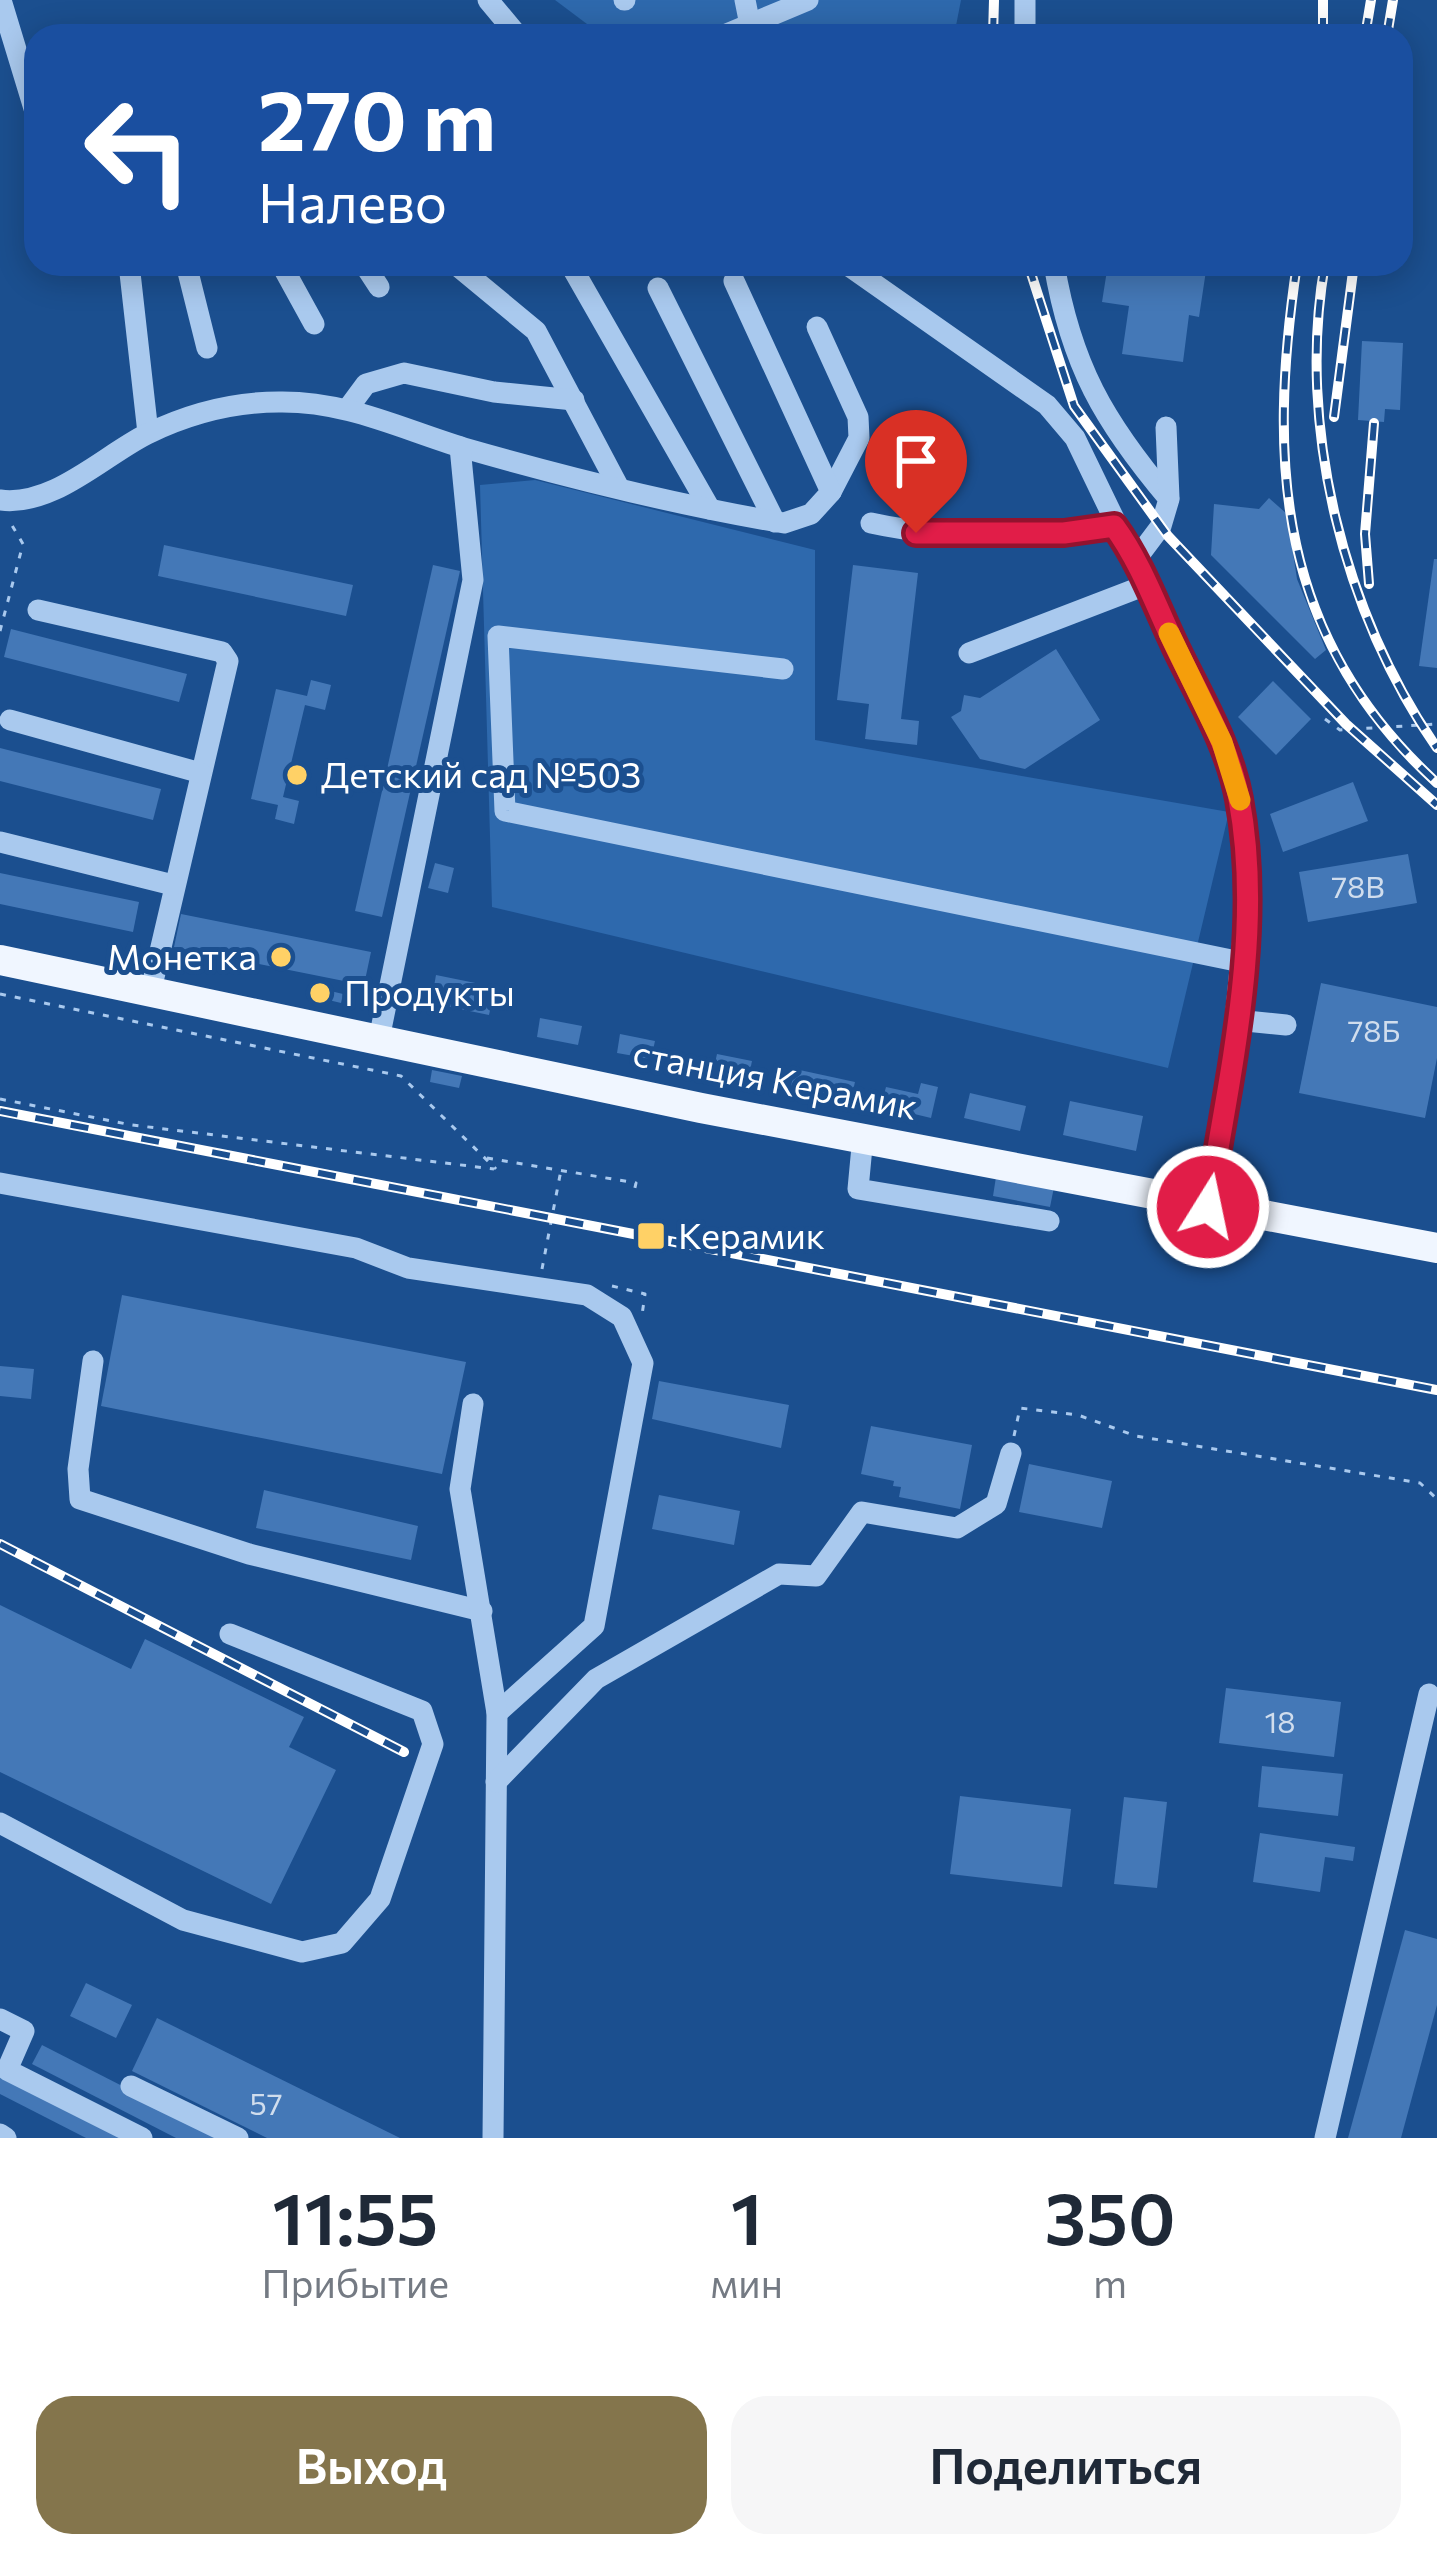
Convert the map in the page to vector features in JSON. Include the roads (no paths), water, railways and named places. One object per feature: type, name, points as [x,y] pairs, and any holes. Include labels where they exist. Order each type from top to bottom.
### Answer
[{"type":"main road","name":"станция Керамик","points":[[0,960],[519,1070],[1437,1248]]},
{"type":"street","points":[[1,0],[24,76]]},
{"type":"street","points":[[488,0],[508,24]]},
{"type":"street","points":[[765,24],[808,0]]},
{"type":"street","points":[[130,276],[148,434]]},
{"type":"street","points":[[189,276],[207,348]]},
{"type":"street","points":[[288,276],[314,324]]},
{"type":"street","points":[[372,276],[379,287]]},
{"type":"street","points":[[487,276],[536,331],[619,488]]},
{"type":"street","points":[[577,276],[710,509]]},
{"type":"street","points":[[863,276],[1047,405],[1076,438],[1114,526],[1137,558],[1222,742],[1239,795],[1246,856],[1236,1020],[1208,1207]]},
{"type":"street","points":[[1057,276],[1087,383],[1115,435],[1168,499]]},
{"type":"street","points":[[734,281],[831,491]]},
{"type":"street","points":[[658,288],[775,521]]},
{"type":"street","points":[[0,502],[34,498],[148,434],[227,406],[279,402],[349,407],[460,447],[710,509],[775,521],[811,514],[831,491],[860,438],[857,417],[818,327]]},
{"type":"street","points":[[349,407],[366,384],[404,373],[494,392],[574,400]]},
{"type":"street","points":[[1137,558],[1161,526],[1168,499],[1166,427]]},
{"type":"street","points":[[379,1040],[473,580],[460,447]]},
{"type":"street","points":[[871,523],[916,533],[1064,533],[1114,526]]},
{"type":"street","points":[[969,653],[1146,585]]},
{"type":"street","points":[[38,610],[222,652],[228,662],[150,994]]},
{"type":"street","points":[[783,669],[498,636],[505,811],[1241,962]]},
{"type":"street","points":[[10,720],[201,773]]},
{"type":"street","points":[[0,842],[173,885]]},
{"type":"street","points":[[1236,1020],[1286,1024]]},
{"type":"street","points":[[863,1136],[857,1189],[1049,1221]]},
{"type":"street","points":[[0,1183],[356,1248],[408,1268],[586,1295],[622,1317],[643,1363],[594,1626],[497,1713]]},
{"type":"street","points":[[93,1361],[78,1469],[80,1499],[249,1554],[482,1611]]},
{"type":"street","points":[[473,1404],[460,1489],[497,1713],[493,2138]]},
{"type":"street","points":[[496,1782],[596,1679],[779,1574],[816,1576],[862,1512],[957,1528],[996,1504],[1011,1453]]},
{"type":"street","points":[[0,1823],[183,1920],[302,1952],[342,1942],[380,1899],[433,1744],[422,1712],[230,1634]]},
{"type":"street","points":[[1325,2138],[1430,1694]]},
{"type":"street","points":[[0,2019],[24,2031],[7,2070],[142,2138]]},
{"type":"street","points":[[130,2086],[238,2138]]},
{"type":"railway","points":[[993,24],[994,0]]},
{"type":"railway","points":[[1323,0],[1323,24]]},
{"type":"railway","points":[[1367,24],[1371,0]]},
{"type":"railway","points":[[1389,24],[1393,0]]},
{"type":"railway","points":[[1032,276],[1074,406],[1168,536],[1346,724],[1437,805]]},
{"type":"railway","points":[[1296,276],[1284,410],[1286,478],[1296,544],[1315,608],[1344,669],[1384,727],[1437,783]]},
{"type":"railway","points":[[1324,276],[1317,389],[1335,516],[1376,639],[1437,748]]},
{"type":"railway","points":[[1334,417],[1352,276]]},
{"type":"railway","points":[[1369,584],[1365,534],[1374,423]]},
{"type":"railway","points":[[0,1111],[1437,1390]]},
{"type":"railway","points":[[0,1544],[404,1752]]},
{"type":"place","name":"Детский сад №503","points":[[297,775]]},
{"type":"place","name":"Монетка","points":[[281,957]]},
{"type":"place","name":"Продукты","points":[[320,993]]},
{"type":"place","name":"Керамик","points":[[651,1236]]}]
